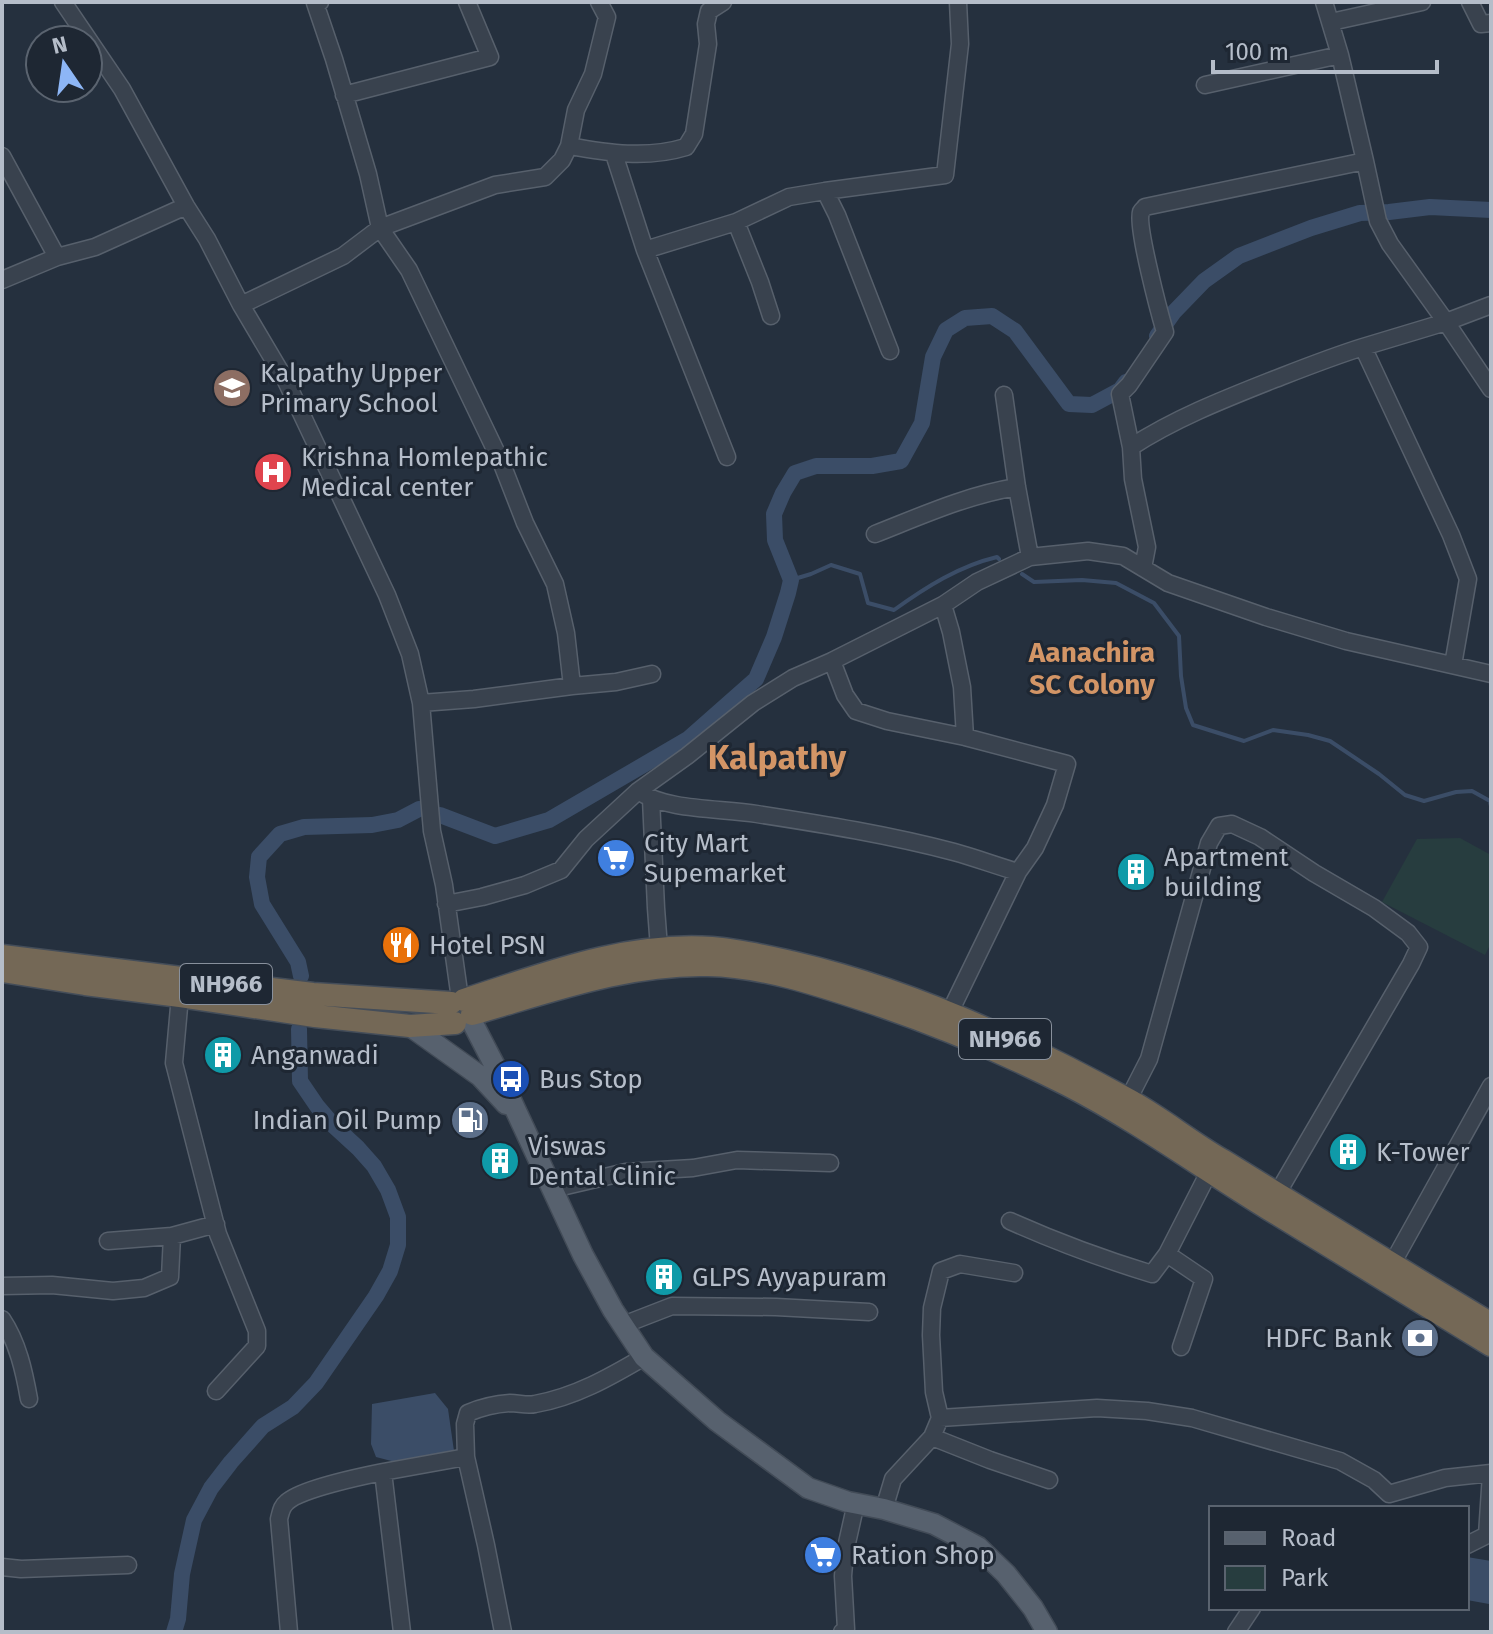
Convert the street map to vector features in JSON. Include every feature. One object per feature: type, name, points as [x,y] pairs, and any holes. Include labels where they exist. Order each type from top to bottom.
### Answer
[{"type":"highway","name":"NH966","points":[[2,971],[315,1016],[410,1026],[462,1009],[578,962],[659,948],[712,948],[820,969],[879,987],[949,1014],[1060,1064],[1128,1100],[1491,1324]]},
{"type":"highway","name":"NH966","points":[[2,956],[462,1009],[660,966],[744,968],[799,979],[896,1010],[978,1042],[1069,1085],[1491,1345]]},
{"type":"main road","points":[[462,1009],[520,1119],[583,1255],[613,1310],[644,1357],[717,1421],[808,1488],[848,1502],[934,1524],[978,1547],[1006,1574],[1033,1608],[1047,1632]]},
{"type":"main road","points":[[410,1026],[480,1076],[520,1119]]},
{"type":"street","points":[[63,2],[122,89],[286,381],[387,595],[410,654],[421,703],[432,831],[462,1009]]},
{"type":"street","points":[[320,2],[315,3],[368,174],[380,228],[409,270],[502,464],[525,523],[555,584],[566,633],[572,686]]},
{"type":"street","points":[[344,95],[490,57],[467,2]]},
{"type":"street","points":[[241,305],[343,256],[380,228],[495,185],[545,177],[562,160],[569,146],[576,110],[593,74],[607,17],[599,2]]},
{"type":"street","points":[[569,146],[614,154],[668,152],[686,147],[694,134],[708,44],[706,24],[709,11],[723,2]]},
{"type":"street","points":[[645,250],[736,222],[789,197],[945,175],[960,44],[958,2]]},
{"type":"street","points":[[1324,2],[1340,55],[1378,221],[1390,244],[1491,389]]},
{"type":"street","points":[[1331,22],[1422,2]]},
{"type":"street","points":[[1470,2],[1481,24],[1491,23]]},
{"type":"street","points":[[1205,85],[1340,55]]},
{"type":"street","points":[[614,154],[645,250],[727,457]]},
{"type":"street","points":[[2,156],[57,257]]},
{"type":"street","points":[[1143,568],[1147,547],[1120,394],[1129,385],[1163,325],[1145,248],[1141,212],[1145,207],[1365,161]]},
{"type":"street","points":[[825,191],[890,351]]},
{"type":"street","points":[[2,280],[57,257],[95,247],[186,206]]},
{"type":"street","points":[[736,222],[771,316]]},
{"type":"street","points":[[1131,447],[1154,432],[1234,394],[1326,358],[1446,322],[1491,305]]},
{"type":"street","points":[[1363,347],[1445,522],[1468,579],[1453,665]]},
{"type":"street","points":[[1004,395],[1030,557]]},
{"type":"street","points":[[875,534],[958,501],[989,491],[1017,487]]},
{"type":"street","points":[[446,904],[525,885],[561,870],[586,839],[644,795],[753,703],[793,678],[943,605],[977,582],[1030,557],[1088,551],[1123,556],[1168,583],[1266,617],[1346,641],[1491,674]]},
{"type":"street","points":[[943,605],[962,687],[965,737]]},
{"type":"street","points":[[832,661],[845,695],[856,711],[1067,764],[1055,805],[1035,848],[1018,872],[949,1014]]},
{"type":"street","points":[[421,703],[616,682],[652,674]]},
{"type":"street","points":[[644,795],[705,808],[753,813],[877,835],[953,852],[1018,872]]},
{"type":"street","points":[[644,795],[659,948]]},
{"type":"street","points":[[1128,1100],[1149,1059],[1209,843],[1219,826],[1232,824],[1260,837],[1374,908],[1408,933],[1419,947],[1277,1194]]},
{"type":"street","points":[[180,996],[174,1063],[216,1224],[257,1331],[257,1346],[216,1391]]},
{"type":"street","points":[[1392,1264],[1491,1086]]},
{"type":"street","points":[[553,1189],[626,1172],[693,1168],[737,1160],[830,1163]]},
{"type":"street","points":[[1010,1221],[1106,1260],[1152,1274],[1167,1254],[1209,1172]]},
{"type":"street","points":[[108,1241],[172,1236],[216,1224]]},
{"type":"street","points":[[2,1286],[52,1285],[113,1291],[144,1288],[170,1277],[172,1236]]},
{"type":"street","points":[[1167,1254],[1204,1279],[1181,1347]]},
{"type":"street","points":[[884,1509],[893,1479],[932,1437],[940,1418],[934,1392],[931,1335],[932,1308],[941,1271],[960,1264],[1014,1273]]},
{"type":"street","points":[[623,1325],[672,1306],[869,1312]]},
{"type":"street","points":[[2,1319],[12,1333],[29,1399]]},
{"type":"street","points":[[503,1632],[466,1457],[465,1424],[468,1413],[482,1406],[531,1405],[563,1398],[644,1357]]},
{"type":"street","points":[[940,1418],[1097,1408],[1177,1416],[1340,1461],[1374,1480],[1389,1494],[1445,1478],[1491,1473],[1487,1535],[1469,1544]]},
{"type":"street","points":[[932,1437],[1049,1480]]},
{"type":"street","points":[[289,1632],[279,1519],[282,1507],[289,1499],[355,1477],[466,1457]]},
{"type":"street","points":[[383,1472],[402,1632]]},
{"type":"street","points":[[842,1632],[846,1629],[845,1552],[856,1503]]},
{"type":"street","points":[[2,1567],[128,1565]]},
{"type":"street","points":[[1236,1632],[1251,1610]]},
{"type":"green space","points":[[1460,838],[1491,855],[1491,943],[1485,955],[1382,902],[1417,839]]},
{"type":"water","points":[[435,1393],[448,1409],[454,1451],[399,1463],[376,1457],[371,1444],[372,1404]]},
{"type":"water","points":[[1469,1557],[1491,1561],[1489,1604],[1469,1600]]},
{"type":"waterway","points":[[1157,336],[1174,312],[1204,281],[1239,256],[1311,228],[1360,213],[1430,207],[1491,210]]},
{"type":"waterway","points":[[440,815],[495,836],[549,820],[688,739],[756,679],[774,637],[791,580],[775,540],[774,514],[783,493],[795,473],[816,466],[872,466],[901,461],[922,423],[933,357],[946,330],[965,318],[992,316],[1015,331],[1069,404],[1092,405],[1120,390],[1126,382]]},
{"type":"waterway","points":[[791,580],[831,565],[860,574],[868,603],[894,610],[956,572],[983,561],[999,559]]},
{"type":"waterway","points":[[1022,574],[1034,582],[1082,580],[1116,583],[1154,603],[1179,636],[1186,708],[1193,725],[1244,741],[1273,730],[1308,735],[1330,741],[1405,795],[1424,801],[1472,791],[1490,801],[1491,806]]},
{"type":"waterway","points":[[301,976],[298,962],[262,904],[257,877],[259,857],[280,834],[304,827],[372,825],[398,820],[419,809]]},
{"type":"waterway","points":[[174,1632],[194,1520],[211,1488],[263,1426],[293,1407],[316,1383],[376,1296],[390,1271],[398,1245],[398,1217],[388,1190],[374,1166],[334,1126],[300,1081],[299,1029]]},
{"type":"place","name":"Kalpathy Upper Primary School","points":[[232,388]]},
{"type":"place","name":"Krishna Homlepathic Medical center","points":[[273,472]]},
{"type":"place","name":"City Mart Supemarket","points":[[616,858]]},
{"type":"place","name":"Apartment building","points":[[1136,872]]},
{"type":"place","name":"Hotel PSN","points":[[401,945]]},
{"type":"place","name":"Anganwadi","points":[[223,1055]]},
{"type":"place","name":"Bus Stop","points":[[511,1079]]},
{"type":"place","name":"Indian Oil Pump","points":[[470,1120]]},
{"type":"place","name":"K-Tower","points":[[1348,1152]]},
{"type":"place","name":"Viswas Dental Clinic","points":[[500,1161]]},
{"type":"place","name":"GLPS Ayyapuram","points":[[664,1277]]},
{"type":"place","name":"HDFC Bank","points":[[1420,1338]]},
{"type":"place","name":"Ration Shop","points":[[823,1555]]},
{"type":"district","name":"Aanachira SC Colony","points":[[1092,668]]},
{"type":"district","name":"Kalpathy","points":[[777,757]]}]
